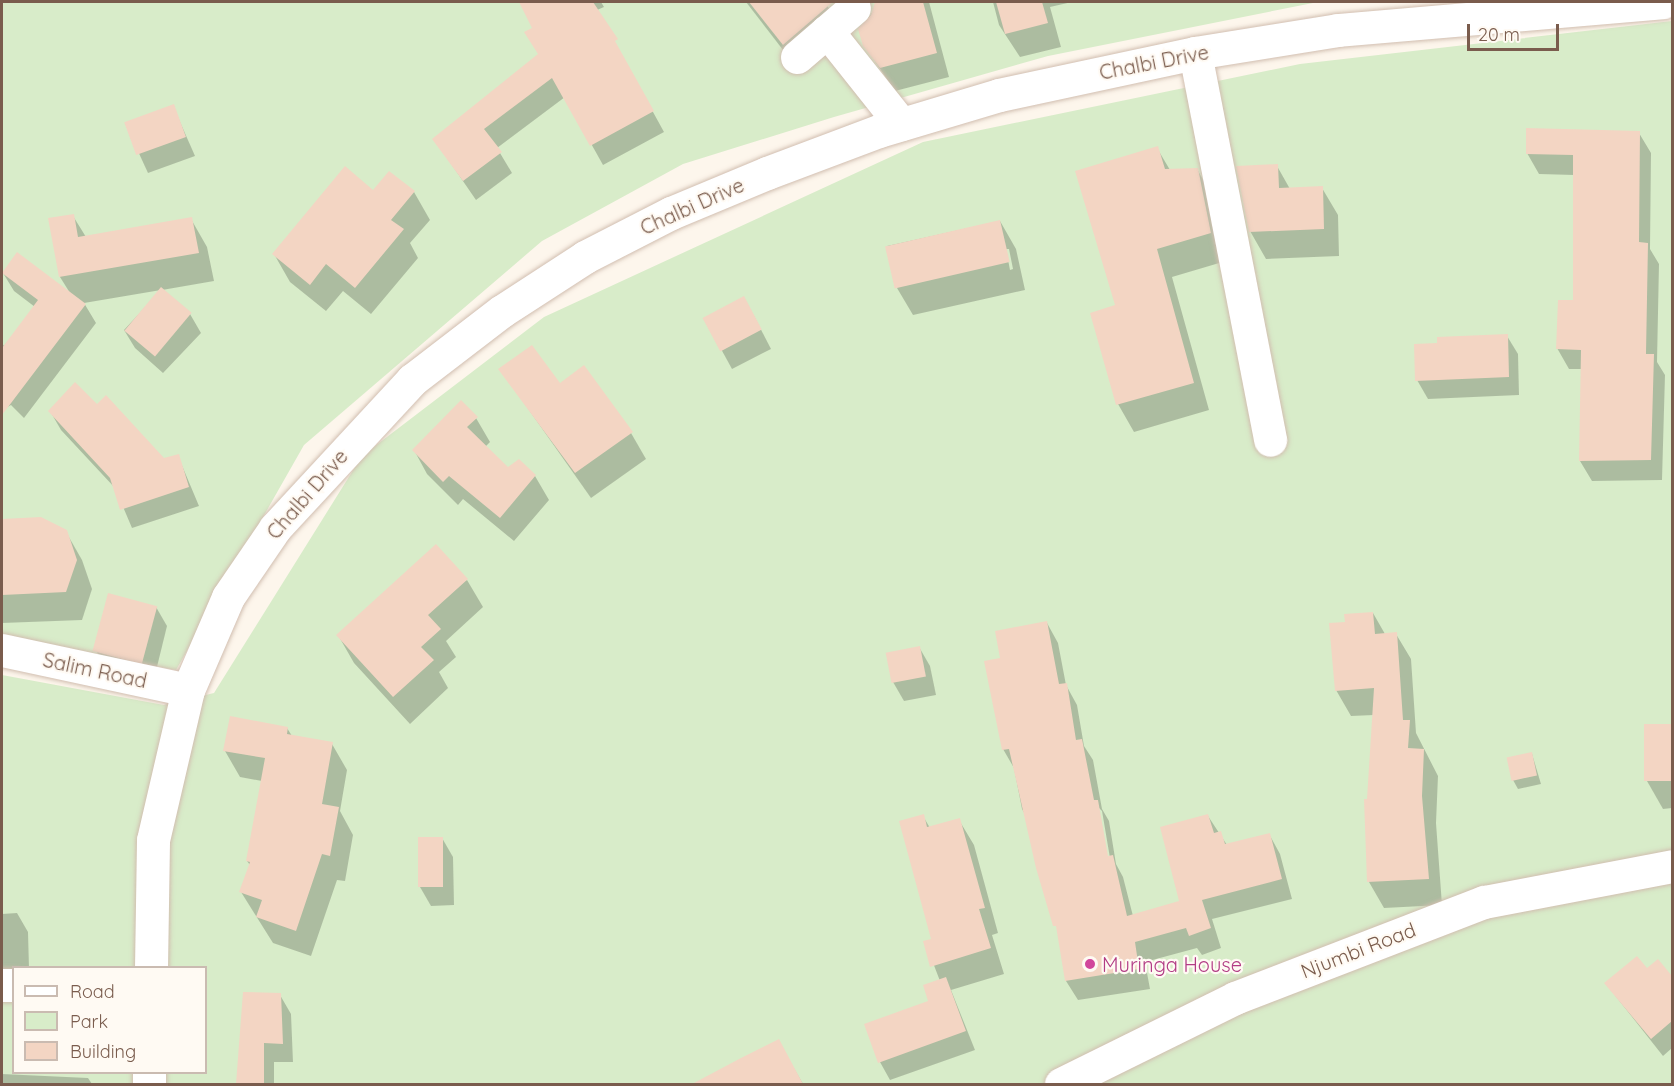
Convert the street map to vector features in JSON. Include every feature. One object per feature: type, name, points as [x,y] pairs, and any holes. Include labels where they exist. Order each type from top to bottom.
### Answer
[{"type":"street","name":"Chalbi Drive","points":[[151,966],[153,840],[188,690],[228,597],[275,528],[412,380],[502,311],[585,257],[714,195],[901,124],[999,95],[1195,53],[1338,30],[1663,2]]},
{"type":"street","points":[[797,57],[854,8]]},
{"type":"street","points":[[827,31],[901,124]]},
{"type":"street","points":[[1195,53],[1270,440]]},
{"type":"street","name":"Salim Road","points":[[2,650],[188,690]]},
{"type":"street","name":"Njumbi Road","points":[[1061,1084],[1235,998],[1484,902],[1672,866]]},
{"type":"green space","points":[[2,2],[1318,2],[1048,56],[834,117],[683,164],[542,241],[304,445],[176,670],[2,638]]},
{"type":"green space","points":[[1672,21],[1672,1084],[2,1084],[2,675],[164,705],[214,693],[362,456],[544,317],[923,142],[1300,64]]},
{"type":"building","points":[[519,2],[593,2],[618,39],[615,41],[654,111],[590,146],[552,78],[484,129],[502,152],[463,181],[432,139],[538,54],[524,32],[532,28]]},
{"type":"building","points":[[749,2],[833,2],[783,45]]},
{"type":"building","points":[[875,2],[923,2],[937,53],[880,68],[863,46],[858,29],[871,15]]},
{"type":"building","points":[[996,2],[1042,2],[1048,23],[1005,34]]},
{"type":"building","points":[[174,104],[186,137],[136,155],[124,122]]},
{"type":"building","points":[[1526,128],[1640,131],[1639,242],[1648,243],[1646,354],[1654,354],[1651,460],[1579,461],[1581,350],[1556,349],[1558,300],[1573,300],[1573,155],[1526,154]]},
{"type":"building","points":[[1158,146],[1165,169],[1198,168],[1211,233],[1157,249],[1194,383],[1116,405],[1090,313],[1115,305],[1075,171]]},
{"type":"building","points":[[1278,164],[1279,188],[1323,186],[1324,229],[1249,232],[1236,166]]},
{"type":"building","points":[[345,166],[373,190],[389,171],[415,191],[391,220],[404,229],[355,288],[326,264],[310,285],[272,254]]},
{"type":"building","points":[[74,214],[78,237],[192,217],[199,253],[59,277],[48,218]]},
{"type":"building","points":[[1000,220],[1010,262],[895,288],[885,247]]},
{"type":"building","points":[[17,252],[86,304],[2,415],[2,348],[38,300],[2,273]]},
{"type":"building","points":[[161,287],[192,313],[155,356],[124,331]]},
{"type":"building","points":[[744,296],[762,330],[720,352],[703,318]]},
{"type":"building","points":[[1508,334],[1509,377],[1415,381],[1414,344],[1437,343],[1437,337]]},
{"type":"building","points":[[532,345],[560,383],[584,365],[633,432],[575,473],[498,369]]},
{"type":"building","points":[[75,382],[97,404],[106,395],[164,458],[179,454],[189,487],[120,510],[110,478],[48,411]]},
{"type":"building","points":[[461,400],[478,417],[467,427],[508,467],[519,459],[536,475],[500,518],[449,476],[443,482],[412,450]]},
{"type":"building","points":[[41,517],[67,530],[77,560],[66,592],[2,595],[2,519]]},
{"type":"building","points":[[436,544],[468,579],[428,615],[441,629],[421,647],[434,660],[393,697],[336,635]]},
{"type":"building","points":[[108,593],[157,606],[142,664],[92,651]]},
{"type":"building","points":[[1373,612],[1375,634],[1397,632],[1403,720],[1410,720],[1408,748],[1424,749],[1422,796],[1429,879],[1367,882],[1364,799],[1367,799],[1374,688],[1335,691],[1329,623],[1345,622],[1344,614]]},
{"type":"building","points":[[1047,621],[1059,684],[1067,683],[1076,740],[1082,739],[1094,800],[1098,800],[1108,856],[1113,855],[1127,916],[1179,901],[1160,827],[1208,814],[1214,833],[1221,831],[1225,844],[1270,833],[1282,879],[1202,900],[1211,928],[1189,936],[1186,928],[1135,942],[1139,969],[1065,981],[1056,926],[1053,926],[1036,868],[1009,749],[1002,750],[984,661],[1000,658],[995,631]]},
{"type":"building","points":[[920,646],[926,676],[892,683],[886,653]]},
{"type":"building","points":[[230,716],[288,727],[287,734],[333,742],[322,804],[339,807],[330,856],[322,854],[296,931],[256,917],[262,900],[239,892],[250,862],[246,861],[265,758],[223,751]]},
{"type":"building","points":[[1644,724],[1672,724],[1672,781],[1644,781]]},
{"type":"building","points":[[1532,752],[1537,775],[1512,781],[1507,757]]},
{"type":"building","points":[[924,814],[927,827],[960,818],[985,908],[979,909],[991,948],[930,967],[923,941],[931,939],[899,821]]},
{"type":"building","points":[[418,837],[443,837],[443,887],[418,887]]},
{"type":"building","points":[[1637,956],[1647,968],[1658,959],[1672,976],[1672,1021],[1651,1039],[1604,983]]},
{"type":"building","points":[[946,977],[966,1031],[878,1063],[864,1024],[928,1001],[923,985]]},
{"type":"building","points":[[243,992],[281,993],[283,1044],[264,1043],[264,1084],[236,1084]]},
{"type":"building","points":[[779,1039],[803,1084],[692,1084],[741,1058]]},
{"type":"place","name":"Muringa House","points":[[1090,964]]}]
